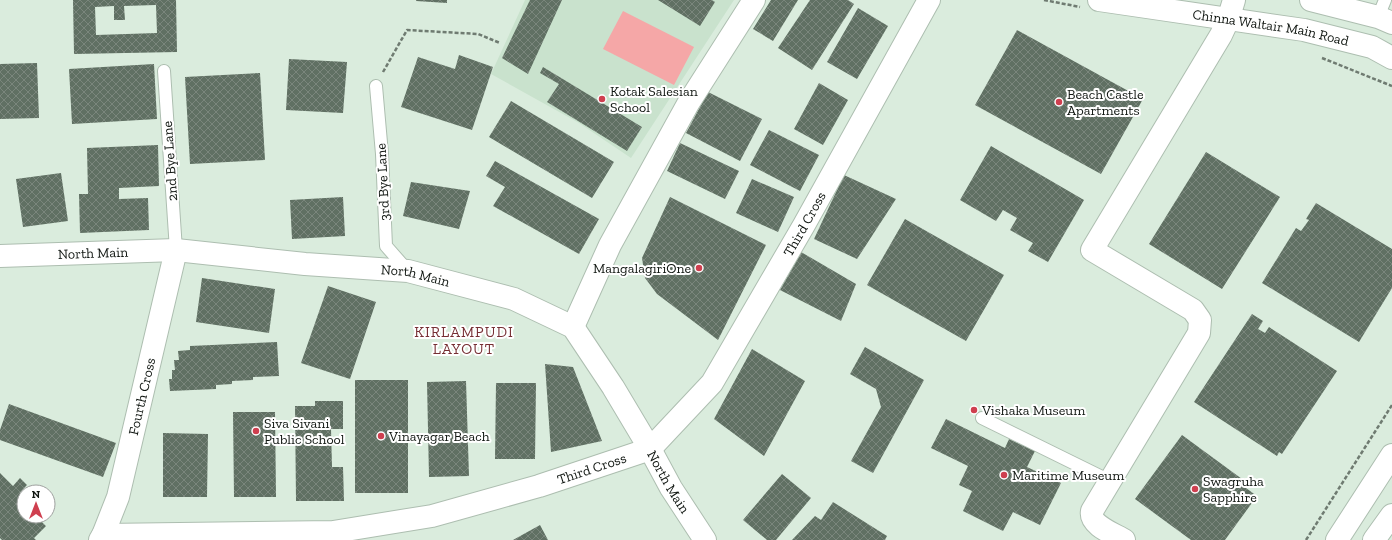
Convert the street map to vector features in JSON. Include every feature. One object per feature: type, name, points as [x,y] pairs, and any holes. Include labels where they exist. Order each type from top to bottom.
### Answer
[{"type":"street","points":[[573,327],[610,245],[632,204],[689,102],[754,0]]},
{"type":"street","name":"Third Cross","points":[[101,537],[201,537],[334,532],[432,516],[539,486],[650,449],[712,382],[804,225],[929,0]]},
{"type":"street","name":"Chinna Waltair Main Road","points":[[1099,0],[1231,10],[1372,47],[1392,58]]},
{"type":"street","points":[[1311,0],[1385,13]]},
{"type":"street","points":[[1124,540],[1097,524],[1092,518],[1092,511],[1199,333],[1200,320],[1193,310],[1092,250],[1217,42],[1231,10]]},
{"type":"street","name":"North Main","points":[[0,256],[176,250],[305,264],[408,271],[514,299],[573,327],[613,387],[650,449],[671,488],[705,540]]},
{"type":"street","name":"Fourth Cross","points":[[101,537],[118,497],[176,250]]},
{"type":"street","points":[[1337,540],[1392,455]]},
{"type":"street","points":[[1374,540],[1392,515]]},
{"type":"lane","name":"2nd Bye Lane","points":[[164,71],[176,250]]},
{"type":"lane","name":"3rd Bye Lane","points":[[376,86],[382,154],[386,246],[408,271]]},
{"type":"lane","points":[[982,418],[1110,481]]},
{"type":"path","points":[[376,86],[407,30],[478,34],[500,43]]},
{"type":"path","points":[[1306,540],[1392,405]]},
{"type":"shaded area","name":"Kotak Salesian School","points":[[525,0],[734,0],[631,158],[579,123],[491,74]]},
{"type":"shaded area","points":[[623,11],[694,47],[674,85],[603,49]]},
{"type":"building","points":[[73,0],[176,0],[177,52],[74,54]],"holes":[[[156,5],[157,33],[96,35],[95,7],[114,6],[114,20],[125,20],[124,6]]]},
{"type":"building","points":[[447,0],[447,3],[416,1]]},
{"type":"building","points":[[530,0],[562,0],[528,74],[502,58]]},
{"type":"building","points":[[658,0],[712,0],[715,2],[700,26]]},
{"type":"building","points":[[771,0],[798,0],[773,41],[753,29]]},
{"type":"building","points":[[810,0],[848,0],[854,4],[812,70],[778,48]]},
{"type":"building","points":[[858,8],[888,26],[857,79],[827,62]]},
{"type":"building","name":"Beach Castle Apartments","points":[[1017,30],[1143,99],[1101,174],[975,105]]},
{"type":"building","points":[[459,55],[493,67],[472,130],[401,107],[418,57],[455,69]]},
{"type":"building","points":[[289,59],[347,62],[343,113],[286,110]]},
{"type":"building","points":[[37,63],[39,118],[0,119],[0,64]]},
{"type":"building","points":[[154,64],[157,119],[72,124],[69,69]]},
{"type":"building","points":[[543,67],[642,127],[627,151],[547,102],[559,84],[540,73]]},
{"type":"building","points":[[260,73],[265,160],[190,164],[185,77]]},
{"type":"building","points":[[819,83],[848,100],[823,145],[794,129]]},
{"type":"building","points":[[708,92],[762,119],[740,161],[686,133]]},
{"type":"building","points":[[511,101],[614,162],[592,198],[489,137]]},
{"type":"building","points":[[769,130],[819,155],[800,191],[750,165]]},
{"type":"building","points":[[680,143],[739,171],[725,199],[667,171]]},
{"type":"building","points":[[158,145],[159,186],[119,188],[119,199],[148,198],[149,230],[80,233],[79,194],[88,194],[87,148]]},
{"type":"building","points":[[991,146],[1084,200],[1048,262],[1028,251],[1033,243],[1010,230],[1017,218],[1003,210],[996,221],[960,200]]},
{"type":"building","points":[[1206,152],[1280,197],[1222,289],[1149,244]]},
{"type":"building","points":[[495,161],[599,219],[579,254],[493,206],[505,187],[486,176]]},
{"type":"building","points":[[61,173],[68,221],[23,227],[16,179]]},
{"type":"building","points":[[844,175],[896,199],[857,259],[814,239]]},
{"type":"building","points":[[752,179],[794,197],[778,232],[736,213]]},
{"type":"building","points":[[411,182],[470,191],[459,229],[403,216]]},
{"type":"building","points":[[343,197],[345,236],[292,239],[290,200]]},
{"type":"building","name":"MangalagiriOne","points":[[670,197],[766,245],[718,340],[657,294],[645,278],[642,258]]},
{"type":"building","points":[[1316,203],[1392,249],[1392,288],[1359,342],[1262,283],[1296,228],[1301,231],[1309,220],[1306,219]]},
{"type":"building","points":[[905,219],[1004,275],[966,341],[867,285]]},
{"type":"building","points":[[801,252],[856,284],[841,321],[780,290]]},
{"type":"building","points":[[202,278],[275,289],[269,333],[196,322]]},
{"type":"building","points":[[328,286],[376,302],[350,379],[301,363]]},
{"type":"building","points":[[1252,314],[1263,321],[1258,329],[1265,333],[1269,327],[1337,371],[1282,454],[1279,452],[1277,456],[1194,402]]},
{"type":"building","points":[[277,342],[279,376],[253,377],[253,380],[232,381],[232,384],[216,385],[216,389],[170,391],[169,379],[172,379],[172,370],[175,370],[174,360],[179,360],[178,351],[190,350],[190,346]]},
{"type":"building","points":[[865,347],[924,380],[873,473],[851,461],[881,407],[876,389],[850,374]]},
{"type":"building","points":[[752,349],[805,381],[764,456],[714,419]]},
{"type":"building","points":[[545,364],[573,367],[602,441],[551,452]]},
{"type":"building","name":"Vinayagar Beach","points":[[355,380],[408,380],[408,493],[355,493]]},
{"type":"building","points":[[466,381],[469,476],[429,477],[427,382]]},
{"type":"building","points":[[496,383],[536,383],[535,459],[495,459]]},
{"type":"building","points":[[315,401],[343,401],[343,429],[331,429],[332,467],[343,467],[344,501],[296,501],[295,406],[315,406]]},
{"type":"building","points":[[9,404],[116,443],[103,477],[0,440],[0,430]]},
{"type":"building","points":[[233,412],[275,412],[276,497],[234,497]]},
{"type":"building","name":"Maritime Museum","points":[[946,419],[1005,448],[1009,439],[1035,451],[1027,467],[1061,483],[1040,525],[1013,512],[1003,531],[963,511],[972,491],[959,485],[968,466],[931,448]]},
{"type":"building","points":[[163,433],[208,434],[207,497],[163,497]]},
{"type":"building","name":"Swagruha Sapphire","points":[[1182,435],[1242,479],[1239,483],[1257,496],[1225,540],[1191,540],[1135,499]]},
{"type":"building","points":[[0,473],[13,486],[20,478],[26,484],[16,484],[16,524],[44,524],[46,526],[34,538],[36,540],[2,540],[0,538]]},
{"type":"building","points":[[782,474],[811,498],[776,540],[767,540],[743,520]]},
{"type":"building","points":[[833,502],[887,536],[885,540],[792,540],[815,516],[821,520]]},
{"type":"building","points":[[540,525],[548,540],[513,540]]},
{"type":"place","name":"Kotak Salesian School","points":[[602,99]]},
{"type":"place","name":"Beach Castle Apartments","points":[[1059,102]]},
{"type":"place","name":"MangalagiriOne","points":[[699,268]]},
{"type":"place","name":"Vishaka Museum","points":[[974,410]]},
{"type":"place","name":"Siva Sivani Public School","points":[[256,431]]},
{"type":"place","name":"Vinayagar Beach","points":[[381,436]]},
{"type":"place","name":"Maritime Museum","points":[[1004,475]]},
{"type":"place","name":"Swagruha Sapphire","points":[[1195,489]]},
{"type":"district","name":"KIRLAMPUDI LAYOUT","points":[[464,340]]}]
